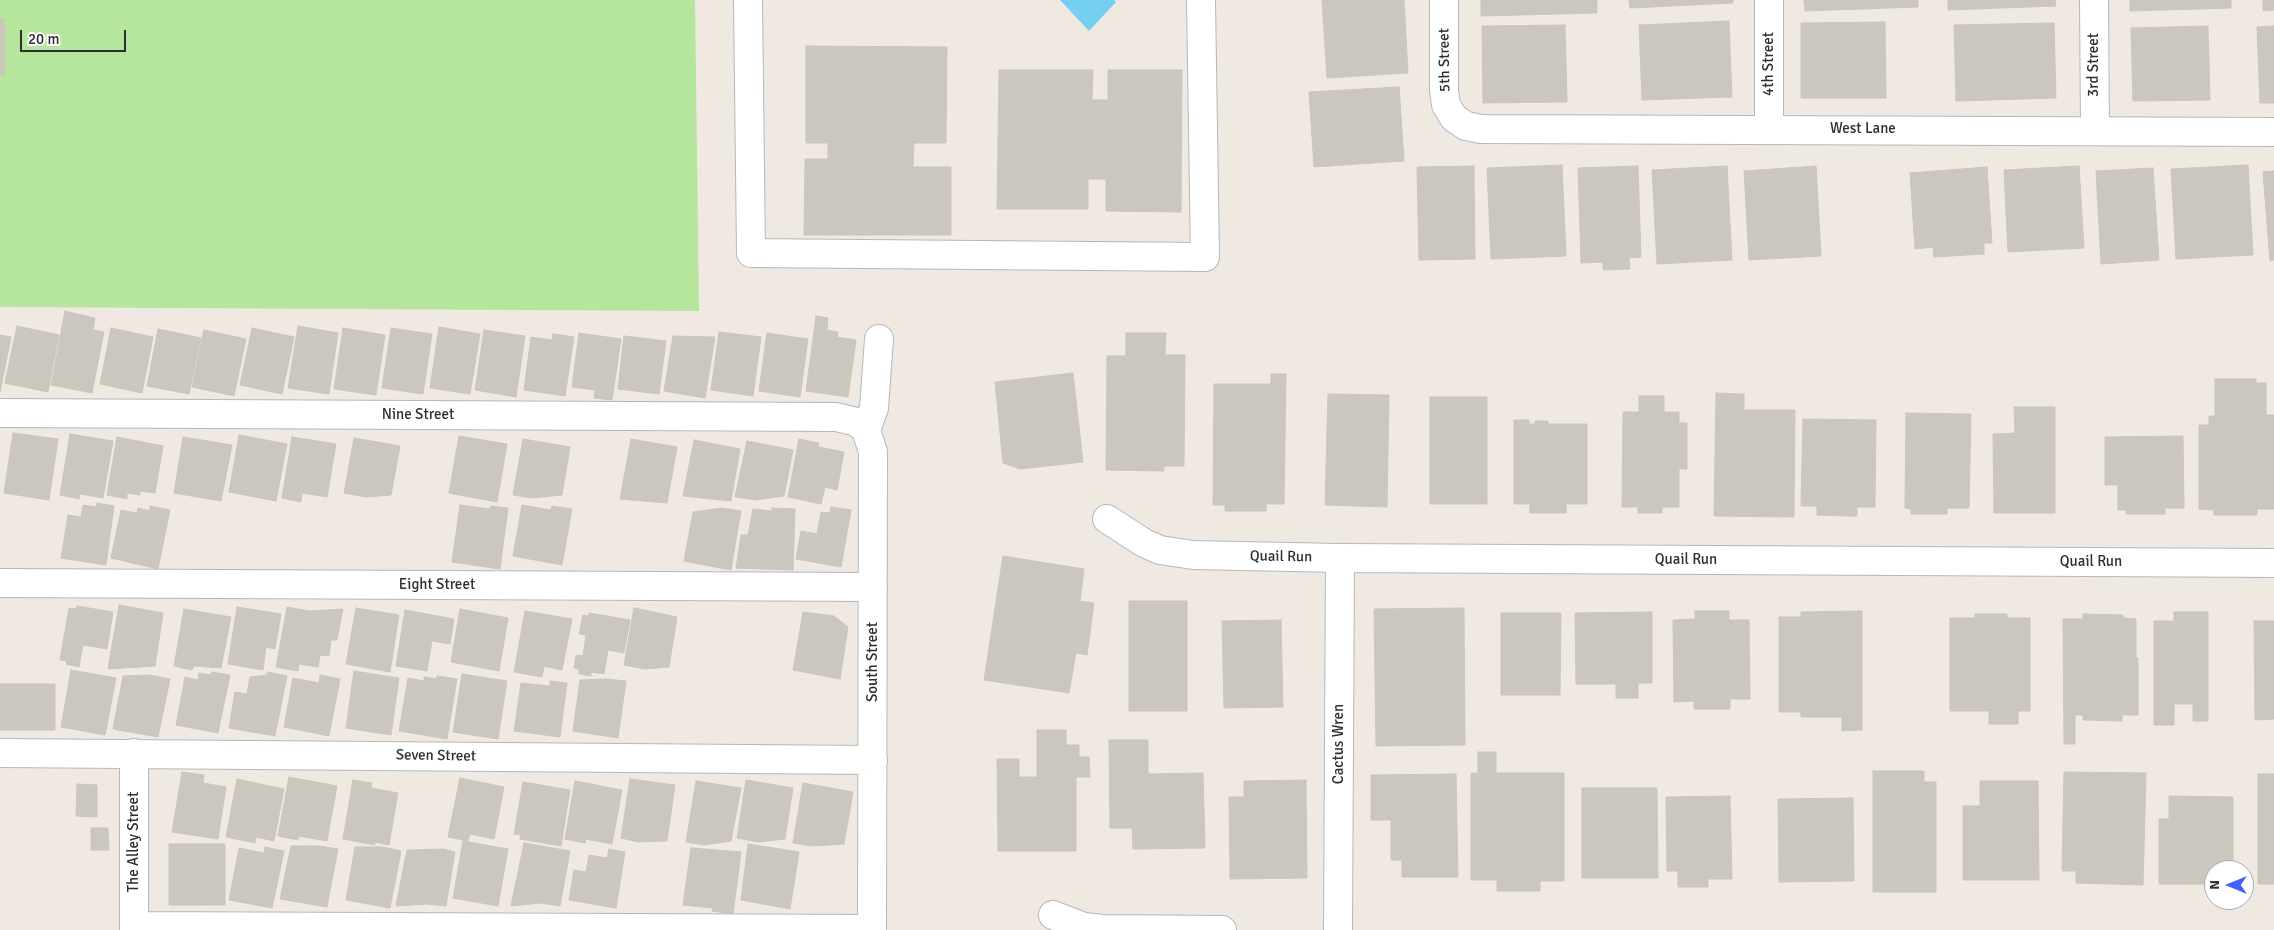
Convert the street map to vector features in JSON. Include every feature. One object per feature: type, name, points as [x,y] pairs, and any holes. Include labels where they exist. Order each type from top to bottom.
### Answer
[{"type":"lane","points":[[748,0],[751,253],[1204,257],[1201,0]]},
{"type":"lane","name":"5th Street","points":[[1444,0],[1444,90],[1446,105],[1454,118]]},
{"type":"lane","name":"4th Street","points":[[1769,0],[1769,129]]},
{"type":"lane","name":"3rd Street","points":[[2094,0],[2095,131]]},
{"type":"lane","name":"West Lane","points":[[1454,118],[1466,126],[1481,129],[2274,132]]},
{"type":"lane","points":[[866,430],[874,408],[879,339]]},
{"type":"lane","name":"Nine Street","points":[[0,412],[836,417],[857,422],[866,430]]},
{"type":"lane","name":"South Street","points":[[866,430],[873,452],[872,930]]},
{"type":"lane","name":"Quail Run","points":[[1107,518],[1144,543],[1160,550],[1178,554],[1340,558],[2274,564]]},
{"type":"lane","name":"Cactus Wren","points":[[1338,930],[1340,558]]},
{"type":"lane","name":"Eight Street","points":[[0,583],[873,588]]},
{"type":"lane","name":"Seven Street","points":[[0,753],[873,760]]},
{"type":"lane","name":"The Alley Street","points":[[134,753],[134,928]]},
{"type":"lane","points":[[1053,915],[1084,927],[1103,929],[1222,930]]},
{"type":"lane","points":[[134,928],[872,930]]},
{"type":"green space","points":[[0,0],[695,0],[699,311],[0,307]]},
{"type":"water","points":[[1060,0],[1114,0],[1116,2],[1089,31]]},
{"type":"building","points":[[1322,0],[1404,0],[1408,73],[1327,78]]},
{"type":"building","points":[[1481,0],[1597,0],[1597,13],[1481,16]]},
{"type":"building","points":[[1629,0],[1733,0],[1733,3],[1630,8]]},
{"type":"building","points":[[1804,0],[1918,0],[1918,7],[1805,11]]},
{"type":"building","points":[[1948,0],[2055,0],[2056,6],[1948,10]]},
{"type":"building","points":[[2130,0],[2231,0],[2231,8],[2130,11]]},
{"type":"building","points":[[2263,0],[2274,0],[2274,10],[2263,11]]},
{"type":"building","points":[[0,19],[4,19],[5,75],[0,75]]},
{"type":"building","points":[[1729,21],[1732,97],[1642,100],[1639,25]]},
{"type":"building","points":[[1885,22],[1886,98],[1801,98],[1801,23]]},
{"type":"building","points":[[2054,23],[2056,98],[1956,101],[1954,25]]},
{"type":"building","points":[[1565,25],[1567,102],[1483,103],[1482,26]]},
{"type":"building","points":[[2208,26],[2210,100],[2133,101],[2131,28]]},
{"type":"building","points":[[2274,26],[2274,103],[2260,103],[2257,27]]},
{"type":"building","points":[[806,46],[947,47],[946,143],[914,143],[913,167],[951,167],[951,235],[804,235],[805,159],[828,159],[828,143],[806,143]]},
{"type":"building","points":[[999,70],[1093,70],[1092,100],[1108,100],[1108,70],[1182,70],[1181,212],[1106,211],[1106,179],[1088,179],[1088,209],[997,209]]},
{"type":"building","points":[[1399,87],[1404,161],[1314,167],[1309,92]]},
{"type":"building","points":[[1562,165],[1566,256],[1491,259],[1487,168]]},
{"type":"building","points":[[2248,165],[2253,255],[2176,259],[2171,169]]},
{"type":"building","points":[[1474,166],[1475,259],[1419,260],[1417,167]]},
{"type":"building","points":[[1638,166],[1641,257],[1629,258],[1630,269],[1603,270],[1603,262],[1581,263],[1578,168]]},
{"type":"building","points":[[1727,166],[1732,260],[1657,264],[1652,170]]},
{"type":"building","points":[[1816,166],[1821,256],[1749,260],[1744,171]]},
{"type":"building","points":[[2079,166],[2084,248],[2008,252],[2004,170]]},
{"type":"building","points":[[1987,167],[1992,243],[1984,243],[1984,254],[1934,257],[1933,247],[1915,249],[1910,173]]},
{"type":"building","points":[[2153,168],[2159,260],[2101,264],[2096,171]]},
{"type":"building","points":[[2274,171],[2274,260],[2270,261],[2263,172]]},
{"type":"building","points":[[65,311],[95,318],[93,330],[104,332],[92,393],[51,385]]},
{"type":"building","points":[[816,316],[828,318],[827,330],[838,332],[837,337],[856,340],[848,397],[806,391]]},
{"type":"building","points":[[17,326],[59,335],[48,392],[5,383]]},
{"type":"building","points":[[298,326],[338,333],[329,394],[288,388]]},
{"type":"building","points":[[439,327],[480,334],[470,394],[430,388]]},
{"type":"building","points":[[111,328],[153,337],[142,393],[100,384]]},
{"type":"building","points":[[252,328],[294,337],[282,394],[240,385]]},
{"type":"building","points":[[343,328],[385,335],[376,395],[334,389]]},
{"type":"building","points":[[391,328],[432,334],[423,394],[382,388]]},
{"type":"building","points":[[158,329],[201,338],[189,394],[147,386]]},
{"type":"building","points":[[204,330],[246,339],[234,396],[192,387]]},
{"type":"building","points":[[484,330],[525,336],[516,397],[475,390]]},
{"type":"building","points":[[719,332],[761,337],[753,396],[711,390]]},
{"type":"building","points":[[579,333],[621,339],[612,400],[594,398],[595,390],[572,387]]},
{"type":"building","points":[[767,333],[808,339],[800,397],[759,391]]},
{"type":"building","points":[[1126,333],[1166,333],[1165,355],[1185,355],[1184,466],[1164,466],[1164,471],[1106,470],[1107,356],[1126,356]]},
{"type":"building","points":[[553,334],[574,337],[565,396],[524,390],[531,337],[552,340]]},
{"type":"building","points":[[0,335],[11,337],[0,392]]},
{"type":"building","points":[[624,336],[666,341],[659,394],[618,389]]},
{"type":"building","points":[[673,336],[715,337],[705,398],[664,391]]},
{"type":"building","points":[[1073,373],[1083,462],[1020,469],[1003,463],[995,382]]},
{"type":"building","points":[[1271,374],[1286,374],[1284,504],[1266,504],[1266,511],[1225,511],[1225,505],[1213,505],[1214,384],[1271,384]]},
{"type":"building","points":[[2215,379],[2256,379],[2256,383],[2266,383],[2266,415],[2274,415],[2274,509],[2257,509],[2257,515],[2214,515],[2214,510],[2199,509],[2199,425],[2209,425],[2209,416],[2215,416]]},
{"type":"building","points":[[1716,393],[1744,394],[1744,410],[1795,410],[1794,517],[1714,516]]},
{"type":"building","points":[[1328,394],[1389,395],[1387,507],[1325,505]]},
{"type":"building","points":[[1639,396],[1664,396],[1664,412],[1679,412],[1679,423],[1687,423],[1687,469],[1679,469],[1679,507],[1662,507],[1662,513],[1638,513],[1638,507],[1622,507],[1623,412],[1639,412]]},
{"type":"building","points":[[1430,397],[1487,397],[1487,504],[1430,504]]},
{"type":"building","points":[[2014,407],[2055,407],[2055,513],[1994,513],[1993,434],[2015,433]]},
{"type":"building","points":[[1906,413],[1971,414],[1969,508],[1947,508],[1947,514],[1911,514],[1911,509],[1905,508]]},
{"type":"building","points":[[1803,419],[1876,420],[1875,507],[1857,507],[1857,516],[1846,516],[1817,515],[1817,506],[1801,506]]},
{"type":"building","points":[[1514,420],[1529,420],[1529,424],[1535,424],[1535,421],[1548,421],[1548,424],[1587,424],[1587,504],[1566,504],[1566,513],[1530,513],[1530,504],[1514,504]]},
{"type":"building","points":[[13,433],[58,439],[49,500],[4,493]]},
{"type":"building","points":[[70,434],[113,441],[103,498],[80,494],[79,499],[60,495]]},
{"type":"building","points":[[239,435],[287,444],[276,501],[229,492]]},
{"type":"building","points":[[459,436],[507,444],[497,502],[449,493]]},
{"type":"building","points":[[2183,436],[2184,508],[2165,508],[2165,514],[2126,514],[2126,510],[2118,510],[2118,485],[2105,485],[2105,437]]},
{"type":"building","points":[[117,437],[163,446],[155,493],[140,491],[140,495],[127,493],[127,499],[107,495]]},
{"type":"building","points":[[183,437],[232,445],[221,501],[174,493]]},
{"type":"building","points":[[292,437],[336,444],[327,497],[302,493],[301,502],[282,498]]},
{"type":"building","points":[[354,438],[400,446],[391,495],[366,497],[344,493]]},
{"type":"building","points":[[523,439],[570,447],[562,495],[532,498],[513,495]]},
{"type":"building","points":[[631,439],[677,447],[667,503],[620,499]]},
{"type":"building","points":[[799,439],[819,443],[818,447],[844,452],[837,490],[825,487],[821,504],[788,497]]},
{"type":"building","points":[[694,440],[740,449],[731,501],[683,496]]},
{"type":"building","points":[[747,441],[793,450],[784,496],[756,500],[735,497]]},
{"type":"building","points":[[97,503],[114,506],[106,565],[61,558],[68,515],[81,517],[83,505],[96,507]]},
{"type":"building","points":[[460,505],[490,509],[491,506],[508,508],[500,569],[452,562]]},
{"type":"building","points":[[522,505],[551,510],[552,506],[572,509],[562,565],[513,556]]},
{"type":"building","points":[[150,506],[170,510],[158,569],[111,558],[121,510],[137,513],[138,508],[150,511]]},
{"type":"building","points":[[831,507],[851,510],[841,567],[796,559],[801,531],[817,534],[821,512],[830,513]]},
{"type":"building","points":[[722,508],[741,511],[731,570],[684,561],[693,512]]},
{"type":"building","points":[[772,508],[795,509],[793,570],[736,568],[741,535],[748,535],[753,509],[772,511]]},
{"type":"building","points":[[1003,556],[1084,569],[1080,601],[1094,603],[1087,655],[1076,653],[1069,693],[984,680]]},
{"type":"building","points":[[1129,601],[1187,601],[1187,711],[1129,711]]},
{"type":"building","points":[[119,605],[163,613],[155,666],[108,669]]},
{"type":"building","points":[[77,606],[113,612],[107,649],[83,645],[79,667],[66,664],[67,661],[60,660],[69,608],[77,609]]},
{"type":"building","points":[[237,607],[281,614],[275,649],[266,647],[263,670],[228,664]]},
{"type":"building","points":[[287,607],[309,611],[343,609],[337,640],[331,640],[329,656],[320,655],[318,667],[299,664],[298,671],[276,667]]},
{"type":"building","points":[[356,608],[399,615],[390,672],[346,664]]},
{"type":"building","points":[[634,608],[677,617],[669,667],[645,669],[624,665]]},
{"type":"building","points":[[1464,608],[1465,745],[1376,746],[1374,609]]},
{"type":"building","points":[[184,609],[231,617],[221,668],[194,666],[192,670],[174,666]]},
{"type":"building","points":[[460,609],[508,618],[499,671],[451,662]]},
{"type":"building","points":[[405,610],[454,619],[450,644],[432,641],[427,671],[396,666]]},
{"type":"building","points":[[525,611],[572,619],[562,670],[544,666],[542,677],[514,672]]},
{"type":"building","points":[[1695,611],[1729,611],[1729,620],[1749,620],[1750,699],[1730,699],[1730,709],[1694,709],[1694,701],[1674,702],[1673,620],[1695,619]]},
{"type":"building","points":[[1862,611],[1862,730],[1842,731],[1842,717],[1801,717],[1801,712],[1779,712],[1779,617],[1801,617],[1801,612]]},
{"type":"building","points":[[803,612],[834,616],[848,627],[840,679],[793,670]]},
{"type":"building","points":[[1652,612],[1652,683],[1638,683],[1638,698],[1616,698],[1616,684],[1576,684],[1575,613]]},
{"type":"building","points":[[2174,612],[2208,612],[2208,721],[2193,721],[2193,704],[2174,704],[2174,725],[2154,725],[2154,621],[2174,621]]},
{"type":"building","points":[[589,613],[630,620],[624,653],[608,650],[604,674],[591,672],[591,676],[579,674],[579,669],[574,668],[576,655],[583,656],[586,635],[579,634],[583,615],[589,616]]},
{"type":"building","points":[[1501,613],[1561,613],[1560,695],[1501,695]]},
{"type":"building","points":[[1975,614],[2007,614],[2007,618],[2030,618],[2030,711],[2018,711],[2018,724],[1989,724],[1989,711],[1950,711],[1950,618],[1975,618]]},
{"type":"building","points":[[2083,614],[2123,615],[2123,618],[2136,619],[2138,715],[2122,715],[2122,721],[2083,720],[2083,715],[2075,715],[2075,744],[2064,744],[2063,619],[2083,619]]},
{"type":"building","points":[[1281,620],[1283,707],[1224,708],[1222,621]]},
{"type":"building","points":[[2254,621],[2274,621],[2274,719],[2255,720]]},
{"type":"building","points":[[71,670],[116,678],[105,735],[61,727]]},
{"type":"building","points":[[354,671],[399,678],[391,735],[346,728]]},
{"type":"building","points":[[212,672],[230,675],[218,733],[176,725],[185,677],[198,680],[199,673],[210,675]]},
{"type":"building","points":[[268,672],[287,676],[275,736],[229,728],[235,692],[247,694],[250,677],[267,675]]},
{"type":"building","points":[[462,674],[507,681],[498,739],[453,732]]},
{"type":"building","points":[[150,675],[170,679],[158,737],[113,729],[123,676]]},
{"type":"building","points":[[320,675],[340,679],[329,736],[284,727],[293,678],[319,683]]},
{"type":"building","points":[[437,676],[457,679],[447,739],[399,731],[408,678],[424,681],[424,677],[437,679]]},
{"type":"building","points":[[606,679],[626,681],[618,738],[573,731],[580,680]]},
{"type":"building","points":[[550,681],[567,683],[560,737],[514,731],[521,683],[550,686]]},
{"type":"building","points":[[0,684],[55,684],[55,730],[0,730]]},
{"type":"building","points":[[1037,730],[1066,730],[1066,745],[1079,745],[1079,757],[1089,757],[1090,777],[1076,777],[1076,851],[998,851],[997,759],[1019,759],[1019,777],[1037,777]]},
{"type":"building","points":[[1109,740],[1148,740],[1148,774],[1203,773],[1205,848],[1133,849],[1132,828],[1110,828]]},
{"type":"building","points":[[1478,752],[1496,752],[1496,773],[1564,773],[1564,881],[1540,881],[1540,891],[1497,891],[1497,880],[1471,880],[1471,773],[1478,773]]},
{"type":"building","points":[[1873,771],[1924,771],[1924,782],[1936,782],[1936,892],[1873,892]]},
{"type":"building","points":[[182,772],[204,775],[203,783],[226,787],[218,839],[172,832]]},
{"type":"building","points":[[2064,772],[2146,773],[2143,885],[2076,883],[2076,871],[2062,871]]},
{"type":"building","points":[[1456,774],[1458,877],[1402,877],[1402,860],[1391,860],[1391,820],[1371,820],[1371,775]]},
{"type":"building","points":[[2258,774],[2274,774],[2274,884],[2258,884]]},
{"type":"building","points":[[289,777],[337,786],[327,841],[299,836],[298,840],[278,836]]},
{"type":"building","points":[[460,778],[504,787],[494,839],[470,834],[468,841],[448,837]]},
{"type":"building","points":[[237,779],[284,789],[274,841],[256,837],[255,843],[226,837]]},
{"type":"building","points":[[630,779],[675,785],[667,841],[638,842],[621,838]]},
{"type":"building","points":[[353,780],[372,783],[371,788],[398,793],[389,845],[375,842],[375,845],[343,839]]},
{"type":"building","points":[[746,780],[793,788],[785,839],[758,842],[737,838]]},
{"type":"building","points":[[1306,780],[1307,878],[1230,879],[1229,797],[1244,797],[1244,781]]},
{"type":"building","points":[[575,781],[622,790],[612,844],[586,839],[585,843],[565,839]]},
{"type":"building","points":[[696,781],[741,788],[731,841],[704,845],[686,842]]},
{"type":"building","points":[[1980,781],[2038,781],[2039,880],[1963,880],[1963,806],[1980,806]]},
{"type":"building","points":[[523,782],[570,790],[561,846],[520,839],[521,835],[514,834]]},
{"type":"building","points":[[803,783],[853,792],[844,844],[812,846],[793,843]]},
{"type":"building","points":[[77,784],[97,785],[97,817],[76,816]]},
{"type":"building","points":[[1582,788],[1657,788],[1658,878],[1582,878]]},
{"type":"building","points":[[1730,796],[1732,879],[1708,879],[1708,887],[1678,887],[1678,871],[1667,871],[1666,797]]},
{"type":"building","points":[[2169,796],[2233,797],[2233,860],[2204,860],[2204,884],[2159,884],[2159,819],[2169,819]]},
{"type":"building","points":[[1853,798],[1854,881],[1779,882],[1778,799]]},
{"type":"building","points":[[91,828],[108,828],[109,850],[91,850]]},
{"type":"building","points":[[463,841],[508,849],[498,906],[453,898]]},
{"type":"building","points":[[524,843],[570,851],[560,906],[541,903],[511,906]]},
{"type":"building","points":[[169,844],[225,844],[225,905],[169,905]]},
{"type":"building","points":[[748,844],[799,852],[790,909],[741,900]]},
{"type":"building","points":[[291,846],[319,846],[338,849],[327,907],[280,899]]},
{"type":"building","points":[[265,847],[284,851],[272,908],[229,900],[239,848],[264,853]]},
{"type":"building","points":[[355,847],[382,847],[401,851],[390,908],[346,900]]},
{"type":"building","points":[[691,848],[741,852],[733,914],[712,911],[713,908],[683,905]]},
{"type":"building","points":[[443,849],[455,852],[446,906],[426,904],[396,906],[407,850]]},
{"type":"building","points":[[609,849],[625,852],[616,908],[569,900],[574,870],[586,872],[589,855],[607,858]]}]
